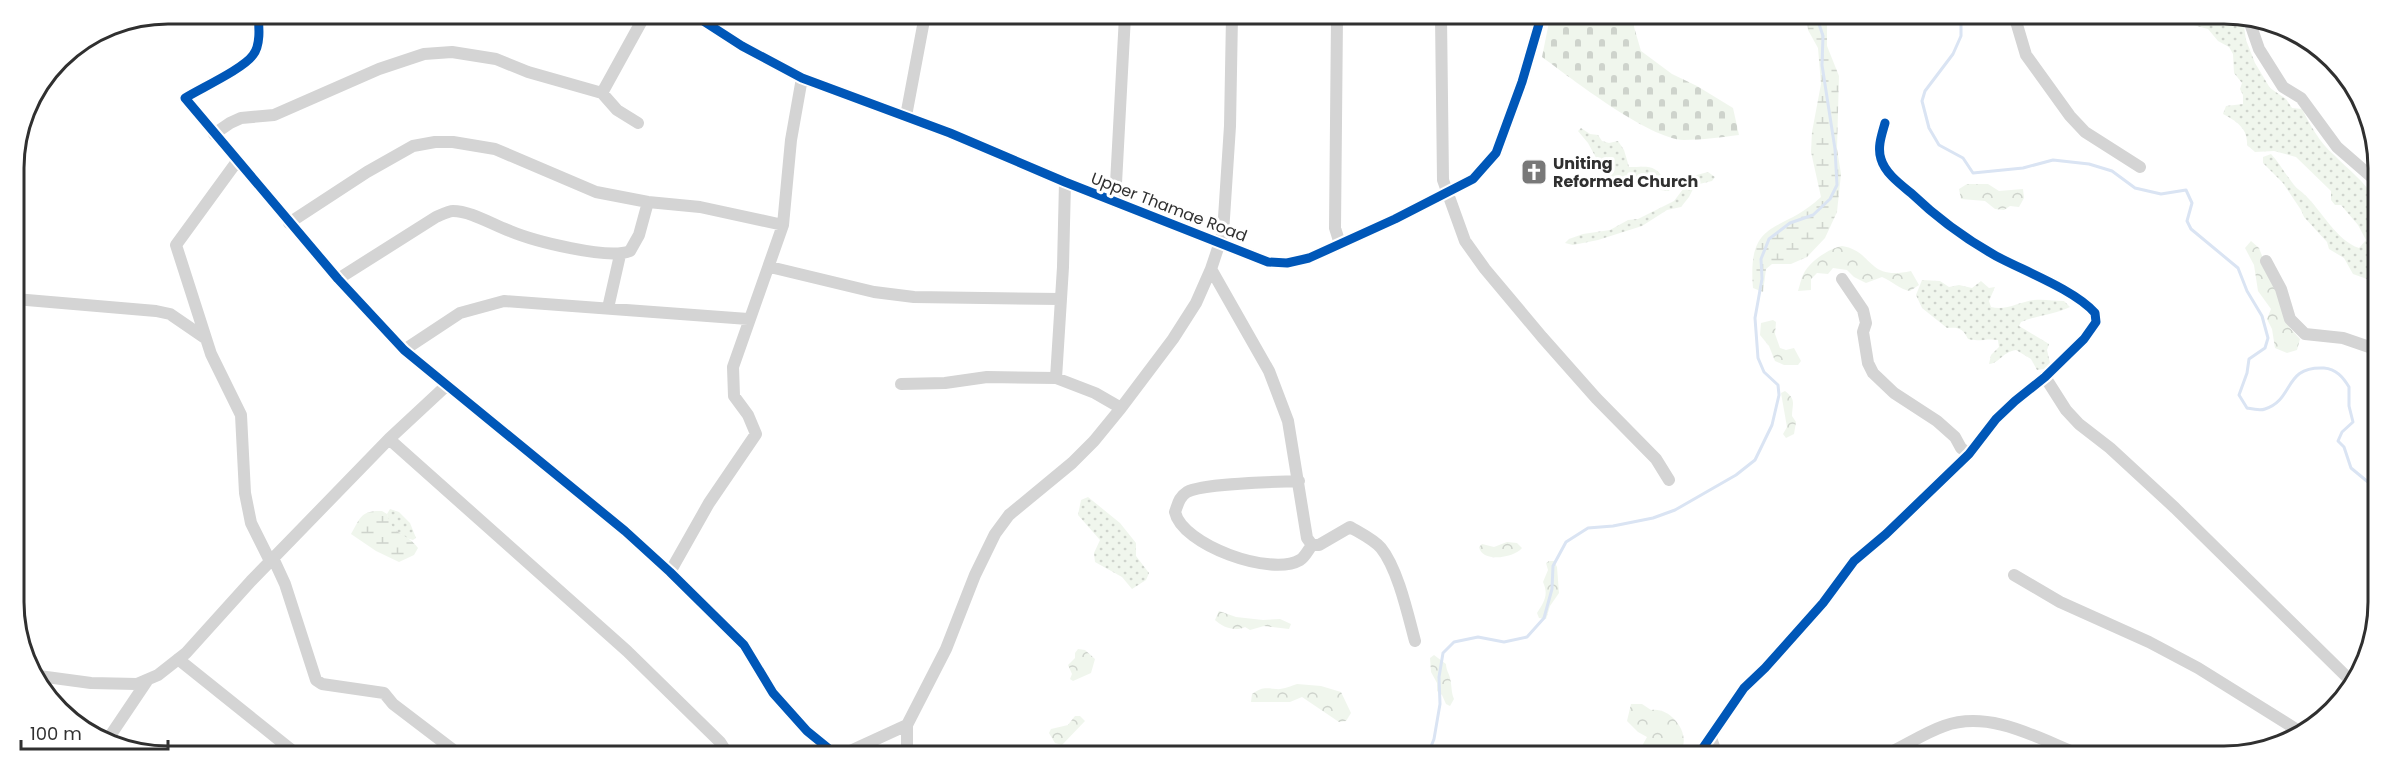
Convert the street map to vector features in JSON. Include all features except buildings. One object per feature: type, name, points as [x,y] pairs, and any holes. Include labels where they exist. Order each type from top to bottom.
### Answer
[{"type":"street","points":[[260,24],[253,56],[221,78],[185,98],[289,223],[404,350],[625,531],[670,572],[744,645],[773,693],[807,731],[825,746]]},
{"type":"street","points":[[602,93],[640,24]]},
{"type":"street","name":"Upper Thamae Road","points":[[708,24],[742,46],[802,78],[1008,156],[1065,182],[1268,262],[1278,263],[1309,258],[1395,219],[1473,179],[1496,153],[1522,82],[1539,24]]},
{"type":"street","points":[[906,116],[923,24]]},
{"type":"street","points":[[1115,202],[1125,24]]},
{"type":"street","points":[[907,746],[907,725],[946,650],[975,575],[995,534],[1010,515],[1072,463],[1121,408],[1173,339],[1196,303],[1221,242],[1230,126],[1232,24]]},
{"type":"street","points":[[1337,24],[1335,228],[1340,244]]},
{"type":"street","points":[[1442,24],[1443,180],[1465,241],[1485,269],[1596,398],[1656,459],[1669,480]]},
{"type":"street","points":[[2017,24],[2026,55],[2070,116],[2085,132],[2140,167]]},
{"type":"street","points":[[2251,27],[2259,49],[2283,87],[2301,98],[2337,147],[2368,174]]},
{"type":"street","points":[[214,134],[241,118],[274,115],[379,69],[424,54],[452,52],[496,59],[528,72],[602,93],[617,110],[638,123]]},
{"type":"street","points":[[670,572],[710,503],[756,434],[748,415],[734,396],[733,367],[783,225],[791,140],[802,78]]},
{"type":"street","points":[[1705,746],[1744,688],[1766,668],[1817,610],[1854,561],[1886,534],[1969,454],[1996,419],[2045,377],[2084,339],[2096,322],[2095,314],[2075,296],[1954,231],[1891,175],[1880,159],[1879,148],[1885,123]]},
{"type":"street","points":[[289,223],[367,172],[414,146],[435,142],[453,142],[495,149],[596,192],[648,202],[700,207],[783,225]]},
{"type":"street","points":[[238,160],[176,245],[205,338],[241,416],[244,493],[251,523],[285,584],[316,680],[322,684],[384,693],[393,704],[448,746]]},
{"type":"street","points":[[1056,378],[1065,182]]},
{"type":"street","points":[[338,279],[436,217],[452,211],[466,214],[521,236],[620,255],[630,251],[639,235],[648,202]]},
{"type":"street","points":[[608,308],[620,255]]},
{"type":"street","points":[[2266,261],[2281,289],[2290,319],[2305,334],[2343,338],[2368,347]]},
{"type":"street","points":[[770,267],[874,292],[914,297],[1061,299]]},
{"type":"street","points":[[1211,269],[1269,371],[1292,434],[1307,538],[1312,545]]},
{"type":"street","points":[[1842,279],[1863,310],[1866,323],[1863,332],[1868,363],[1873,373],[1894,393],[1936,421],[1955,437],[1961,448],[1969,454]]},
{"type":"street","points":[[24,299],[170,314],[205,338]]},
{"type":"street","points":[[404,350],[460,313],[504,301],[748,320]]},
{"type":"street","points":[[900,384],[945,383],[987,377],[1056,378],[1095,393],[1121,408]]},
{"type":"street","points":[[2045,377],[2066,411],[2079,424],[2110,448],[2175,508],[2347,677]]},
{"type":"street","points":[[45,677],[91,683],[137,684],[147,681],[178,659],[389,439],[446,386]]},
{"type":"street","points":[[389,439],[454,494],[536,571],[627,651],[723,746]]},
{"type":"street","points":[[1299,481],[1188,491],[1179,498],[1175,512],[1184,529],[1232,556],[1246,561],[1289,564],[1301,559],[1312,545]]},
{"type":"street","points":[[1312,545],[1320,545],[1350,527],[1382,549],[1406,605],[1415,641]]},
{"type":"street","points":[[2014,575],[2060,602],[2149,642],[2198,668],[2294,728]]},
{"type":"street","points":[[178,659],[287,746]]},
{"type":"street","points":[[111,734],[147,681]]},
{"type":"street","points":[[1904,746],[1943,726],[1972,722],[2001,725],[2030,733],[2060,746]]},
{"type":"street","points":[[861,746],[907,725]]},
{"type":"street","points":[[1711,738],[1714,746]]},
{"type":"green space","points":[[1549,24],[1634,24],[1641,51],[1672,74],[1733,108],[1739,135],[1684,140],[1651,130],[1591,93],[1542,57]]},
{"type":"green space","points":[[1808,24],[1827,24],[1827,46],[1839,76],[1837,149],[1841,174],[1837,212],[1825,238],[1807,257],[1791,264],[1772,264],[1766,269],[1763,292],[1753,288],[1755,249],[1761,238],[1821,197],[1811,152],[1812,132],[1821,84],[1818,48],[1808,30]]},
{"type":"green space","points":[[2190,24],[2244,25],[2246,40],[2255,63],[2270,88],[2286,99],[2292,108],[2302,109],[2324,145],[2368,189],[2368,281],[2353,274],[2344,258],[2329,249],[2327,242],[2304,217],[2283,183],[2263,163],[2263,157],[2271,154],[2295,186],[2311,201],[2336,232],[2359,248],[2366,240],[2358,225],[2341,205],[2335,205],[2331,200],[2331,191],[2296,157],[2274,151],[2255,152],[2247,145],[2246,134],[2240,126],[2223,114],[2226,106],[2243,104],[2240,89],[2242,83],[2234,73],[2233,54],[2229,47],[2218,41],[2208,29]]},
{"type":"green space","points":[[1581,128],[1590,134],[1598,135],[1602,141],[1609,143],[1618,141],[1624,150],[1629,167],[1654,169],[1665,182],[1672,184],[1669,191],[1660,190],[1657,182],[1646,176],[1630,181],[1612,180],[1606,176],[1588,143],[1578,131]]},
{"type":"green space","points":[[1708,172],[1715,177],[1712,181],[1695,185],[1681,207],[1667,210],[1642,226],[1598,240],[1573,245],[1565,243],[1583,234],[1610,230],[1628,220],[1638,219],[1674,201],[1693,176]]},
{"type":"green space","points":[[1967,184],[1988,184],[1999,191],[2023,189],[2024,198],[2019,207],[1995,209],[1985,201],[1961,199],[1959,189]]},
{"type":"green space","points":[[2251,241],[2259,248],[2290,328],[2300,339],[2297,350],[2287,353],[2275,348],[2272,329],[2267,319],[2271,309],[2258,291],[2254,265],[2245,248]]},
{"type":"green space","points":[[1842,246],[1860,253],[1878,269],[1886,272],[1911,271],[1919,285],[1910,291],[1882,277],[1866,283],[1854,277],[1847,270],[1833,268],[1828,274],[1817,273],[1811,279],[1811,290],[1798,291],[1807,268],[1826,252]]},
{"type":"green space","points":[[1922,280],[1940,281],[1949,287],[1959,285],[1972,288],[1981,281],[1989,288],[1995,287],[1989,301],[1991,307],[1997,308],[2034,300],[2064,301],[2070,307],[2021,322],[2019,326],[2049,344],[2047,350],[2050,363],[2044,369],[2037,370],[2031,359],[2016,350],[1989,364],[1991,355],[1999,347],[1998,340],[1968,339],[1960,329],[1947,328],[1922,308],[1916,295]]},
{"type":"green space","points":[[1773,320],[1776,322],[1775,334],[1780,348],[1786,350],[1794,348],[1801,361],[1798,365],[1784,365],[1775,361],[1769,346],[1760,335],[1761,323]]},
{"type":"green space","points":[[1785,391],[1792,400],[1792,416],[1796,422],[1794,434],[1786,438],[1783,434],[1787,427],[1781,393]]},
{"type":"green space","points":[[1088,497],[1120,523],[1136,543],[1136,556],[1149,573],[1146,580],[1132,589],[1122,577],[1095,562],[1094,553],[1100,540],[1078,515],[1081,500]]},
{"type":"green space","points":[[390,509],[399,512],[410,523],[416,538],[413,540],[406,538],[390,526],[387,514]]},
{"type":"green space","points":[[382,511],[387,514],[393,527],[418,548],[414,555],[399,562],[376,551],[351,534],[362,516],[369,512]]},
{"type":"green space","points":[[1507,542],[1517,543],[1522,548],[1506,556],[1492,557],[1481,552],[1479,547],[1482,544],[1494,547]]},
{"type":"green space","points":[[1554,561],[1557,567],[1559,593],[1550,606],[1546,619],[1539,618],[1537,613],[1545,598],[1546,591],[1543,582],[1548,570],[1546,563]]},
{"type":"green space","points":[[1219,611],[1236,617],[1280,619],[1291,624],[1289,629],[1264,626],[1250,630],[1245,627],[1233,629],[1215,620]]},
{"type":"green space","points":[[1078,649],[1085,650],[1095,659],[1091,673],[1073,681],[1070,679],[1072,674],[1068,665],[1075,658]]},
{"type":"green space","points":[[1434,655],[1446,664],[1454,699],[1450,706],[1437,691],[1437,683],[1431,672],[1430,658]]},
{"type":"green space","points":[[1297,684],[1321,686],[1341,692],[1351,713],[1346,721],[1339,722],[1302,697],[1290,702],[1251,702],[1252,694],[1261,689],[1281,689]]},
{"type":"green space","points":[[1631,704],[1642,704],[1651,710],[1666,713],[1673,717],[1682,731],[1683,746],[1642,746],[1647,737],[1627,721]]},
{"type":"green space","points":[[1075,716],[1080,716],[1085,721],[1062,745],[1055,743],[1049,733],[1051,729],[1068,725]]},
{"type":"waterway","points":[[1431,746],[1440,704],[1439,677],[1443,653],[1454,642],[1478,637],[1504,642],[1527,637],[1544,618],[1552,589],[1553,566],[1566,542],[1588,528],[1613,526],[1653,518],[1675,510],[1736,475],[1755,460],[1772,425],[1779,395],[1778,385],[1764,372],[1758,358],[1755,318],[1762,279],[1761,259],[1769,239],[1790,223],[1813,215],[1830,199],[1837,185],[1835,149],[1822,65],[1823,36],[1819,24]]},
{"type":"waterway","points":[[1961,24],[1961,36],[1953,54],[1925,91],[1922,101],[1929,128],[1939,145],[1963,158],[1973,173],[2023,168],[2053,160],[2089,164],[2112,171],[2135,188],[2161,194],[2186,190],[2192,203],[2187,221],[2191,229],[2238,268],[2247,291],[2262,316],[2268,338],[2265,348],[2249,359],[2247,373],[2239,395],[2247,408],[2263,410],[2274,404],[2281,398],[2295,377],[2302,372],[2324,368],[2336,372],[2349,387],[2349,406],[2353,422],[2342,432],[2338,441],[2344,447],[2351,468],[2368,482]]},
{"type":"cycle path","points":[[259,24],[258,41],[253,55],[231,72],[185,98],[338,279],[404,350],[625,531],[670,572],[744,645],[773,693],[807,731],[825,746]]},
{"type":"cycle path","points":[[708,24],[742,46],[802,78],[950,133],[1065,182],[1268,262],[1287,263],[1309,258],[1395,219],[1473,179],[1496,153],[1522,82],[1539,24]]},
{"type":"cycle path","points":[[1704,746],[1744,688],[1823,603],[1854,561],[1886,534],[1969,454],[1996,419],[2045,377],[2084,339],[2096,322],[2095,313],[2075,296],[1973,242],[1941,219],[1893,178],[1883,164],[1880,154],[1880,141],[1885,123]]},
{"type":"place","name":"Uniting Reformed Church","points":[[1534,172]]}]
